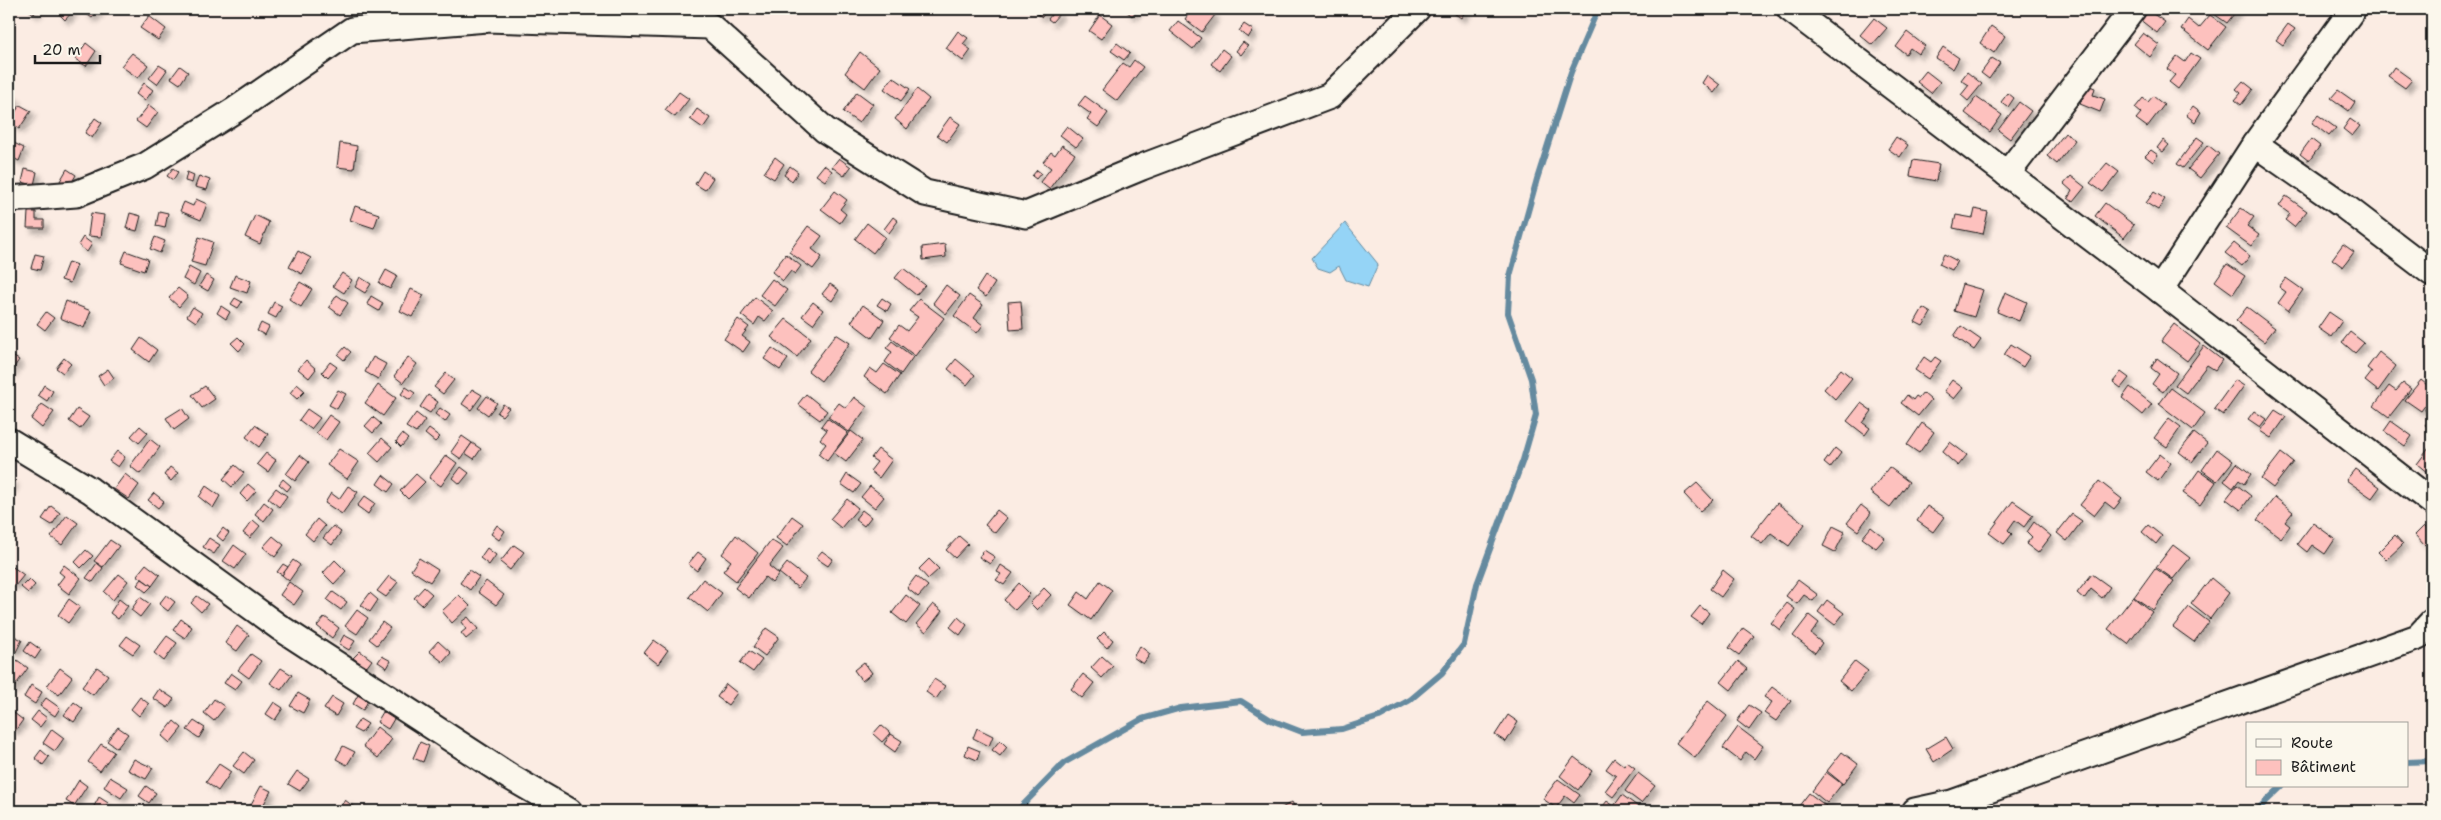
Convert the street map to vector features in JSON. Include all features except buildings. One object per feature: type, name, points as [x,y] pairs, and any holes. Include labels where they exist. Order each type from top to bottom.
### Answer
[{"type":"street","points":[[9,199],[76,194],[145,166],[235,110],[352,30],[487,19],[710,26],[825,130],[925,193],[1026,215],[1151,164],[1330,96],[1417,9]]},
{"type":"street","points":[[1790,9],[2160,290],[2432,502]]},
{"type":"street","points":[[2008,174],[2134,9]]},
{"type":"street","points":[[2160,290],[2255,144],[2353,9]]},
{"type":"street","points":[[2255,144],[2344,206],[2432,273]]},
{"type":"street","points":[[9,442],[90,490],[279,627],[510,777],[570,811]]},
{"type":"street","points":[[1915,811],[1948,807],[2418,637],[2432,622]]},
{"type":"water","points":[[1345,223],[1378,264],[1368,287],[1346,280],[1339,266],[1330,272],[1318,268],[1312,258]]},
{"type":"waterway","points":[[1017,811],[1064,763],[1142,719],[1181,708],[1241,701],[1271,720],[1302,732],[1342,729],[1379,717],[1410,700],[1442,673],[1464,644],[1477,584],[1523,460],[1536,415],[1531,379],[1508,313],[1510,276],[1537,179],[1571,72],[1598,9]]},
{"type":"waterway","points":[[2408,762],[2432,761]]},
{"type":"waterway","points":[[2256,811],[2280,788]]}]
